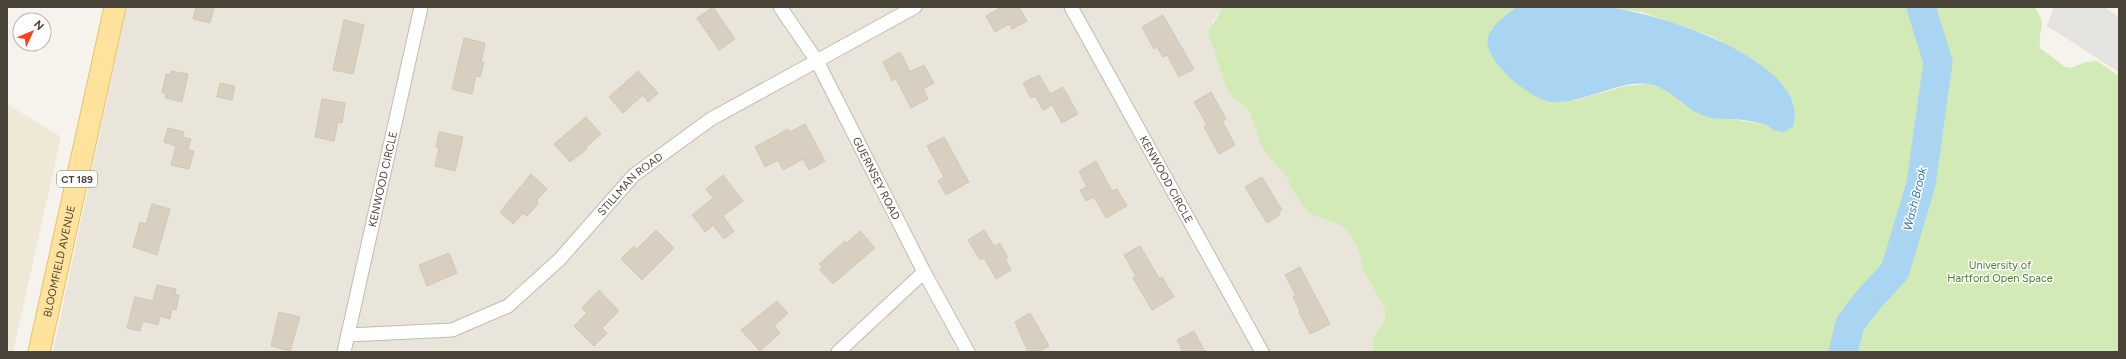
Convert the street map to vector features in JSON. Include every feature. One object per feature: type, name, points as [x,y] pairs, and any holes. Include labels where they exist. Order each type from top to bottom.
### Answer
[{"type":"main road","name":"BLOOMFIELD AVENUE","points":[[39,352],[115,7]]},
{"type":"street","name":"KENWOOD CIRCLE","points":[[344,352],[421,7]]},
{"type":"street","name":"GUERNSEY ROAD","points":[[780,7],[818,61],[924,272],[968,352]]},
{"type":"street","name":"STILLMAN ROAD","points":[[348,335],[452,330],[508,306],[559,260],[634,174],[711,119],[915,7]]},
{"type":"street","name":"KENWOOD CIRCLE","points":[[1071,7],[1262,352]]},
{"type":"street","points":[[838,352],[924,272]]},
{"type":"shaded area","points":[[127,7],[1223,7],[1212,22],[1232,96],[1249,110],[1260,143],[1265,152],[1287,177],[1291,187],[1311,214],[1341,226],[1350,234],[1360,254],[1363,270],[1385,309],[1385,320],[1373,339],[1372,352],[53,352]]},
{"type":"shaded area","points":[[2054,7],[2104,7],[2117,16],[2119,14],[2119,72],[2047,26]]},
{"type":"shaded area","points":[[7,104],[61,137],[13,352],[7,352]]},
{"type":"green space","name":"University of Hartford Open Space","points":[[1223,7],[1516,7],[1490,30],[1573,101],[1625,86],[1647,84],[1668,90],[1683,104],[1702,115],[1765,124],[1773,130],[1759,63],[1711,36],[1641,12],[1606,7],[2034,7],[2041,17],[2042,22],[2040,48],[2065,67],[2071,68],[2086,62],[2097,61],[2119,76],[2119,352],[1372,352],[1373,339],[1385,320],[1385,309],[1363,270],[1360,254],[1350,234],[1341,226],[1311,214],[1303,206],[1291,187],[1287,177],[1265,152],[1260,143],[1249,110],[1232,96],[1226,87],[1208,32]]},
{"type":"water","points":[[1516,7],[1607,7],[1659,18],[1725,44],[1755,61],[1779,81],[1793,103],[1793,127],[1783,132],[1773,130],[1765,124],[1744,120],[1707,117],[1688,107],[1662,89],[1647,84],[1624,85],[1564,102],[1543,100],[1521,87],[1510,78],[1500,68],[1488,47],[1488,38],[1492,29]]},
{"type":"building","points":[[196,7],[214,7],[210,23],[193,19]]},
{"type":"building","points":[[713,7],[735,39],[719,50],[697,18]]},
{"type":"building","points":[[1002,7],[1019,7],[1027,21],[1012,29],[1009,24],[995,32],[986,16]]},
{"type":"building","points":[[1163,15],[1194,69],[1179,77],[1167,55],[1163,57],[1157,47],[1154,49],[1142,27]]},
{"type":"building","points":[[344,20],[364,25],[353,74],[333,70]]},
{"type":"building","points":[[464,38],[485,43],[481,62],[484,62],[480,77],[476,76],[472,94],[452,89]]},
{"type":"building","points":[[900,52],[910,72],[924,65],[934,83],[923,89],[928,99],[911,108],[896,79],[892,81],[883,62]]},
{"type":"building","points":[[171,71],[188,74],[182,102],[165,98],[166,93],[162,93],[166,74],[170,75]]},
{"type":"building","points":[[638,71],[658,93],[648,102],[643,95],[623,113],[609,97]]},
{"type":"building","points":[[1039,75],[1050,94],[1063,87],[1078,114],[1062,123],[1052,105],[1043,110],[1035,96],[1031,98],[1023,83]]},
{"type":"building","points":[[220,83],[235,86],[232,100],[217,97]]},
{"type":"building","points":[[1211,92],[1226,119],[1222,121],[1235,145],[1219,154],[1204,127],[1207,125],[1194,102]]},
{"type":"building","points":[[322,99],[345,103],[342,123],[338,122],[334,141],[315,137]]},
{"type":"building","points":[[586,117],[601,134],[586,147],[587,149],[570,162],[554,144]]},
{"type":"building","points":[[805,124],[825,161],[809,170],[803,159],[783,170],[778,160],[765,167],[755,147],[788,129],[790,132]]},
{"type":"building","points":[[168,128],[184,132],[183,137],[191,139],[188,150],[194,151],[189,169],[171,165],[176,146],[164,142]]},
{"type":"building","points":[[439,132],[463,137],[455,171],[435,166],[439,148],[436,147]]},
{"type":"building","points":[[944,137],[969,182],[946,195],[938,181],[944,177],[927,146]]},
{"type":"building","points":[[1096,161],[1112,191],[1117,189],[1127,206],[1106,218],[1094,197],[1086,201],[1080,190],[1087,187],[1079,171]]},
{"type":"building","points":[[531,174],[547,189],[536,201],[539,203],[527,216],[523,213],[513,224],[500,212]]},
{"type":"building","points":[[723,175],[743,201],[723,216],[734,231],[724,239],[713,225],[705,232],[692,215],[713,198],[706,189]]},
{"type":"building","points":[[1262,177],[1282,210],[1278,212],[1280,215],[1267,223],[1245,187]]},
{"type":"building","points":[[152,204],[170,209],[157,255],[133,247],[140,222],[146,224]]},
{"type":"building","points":[[656,230],[674,248],[642,280],[621,259],[634,246],[637,249]]},
{"type":"building","points":[[984,230],[994,246],[1000,243],[1008,258],[1005,259],[1011,270],[996,279],[984,258],[980,260],[968,240]]},
{"type":"building","points":[[860,231],[875,248],[833,284],[820,270],[822,267],[819,264],[845,241],[847,243]]},
{"type":"building","points":[[1140,246],[1159,278],[1162,277],[1174,297],[1152,310],[1133,278],[1136,276],[1124,255]]},
{"type":"building","points":[[449,253],[457,273],[427,286],[419,265]]},
{"type":"building","points":[[1300,267],[1330,324],[1310,334],[1293,297],[1296,296],[1285,275]]},
{"type":"building","points":[[157,285],[176,289],[175,294],[179,295],[176,310],[172,309],[170,319],[160,316],[158,325],[143,321],[140,331],[127,328],[135,297],[153,301]]},
{"type":"building","points":[[599,290],[619,311],[602,328],[607,333],[594,346],[574,326],[587,313],[582,308]]},
{"type":"building","points":[[777,301],[788,313],[774,326],[780,333],[760,351],[741,330]]},
{"type":"building","points":[[279,312],[300,317],[290,351],[271,346]]},
{"type":"building","points":[[1030,313],[1049,346],[1037,352],[1028,352],[1015,322]]},
{"type":"building","points":[[1194,331],[1205,352],[1183,352],[1177,340]]},
{"type":"waterway","name":"Wash Brook","points":[[1843,352],[1850,324],[1869,299],[1895,271],[1921,184],[1938,62],[1921,7]]}]
